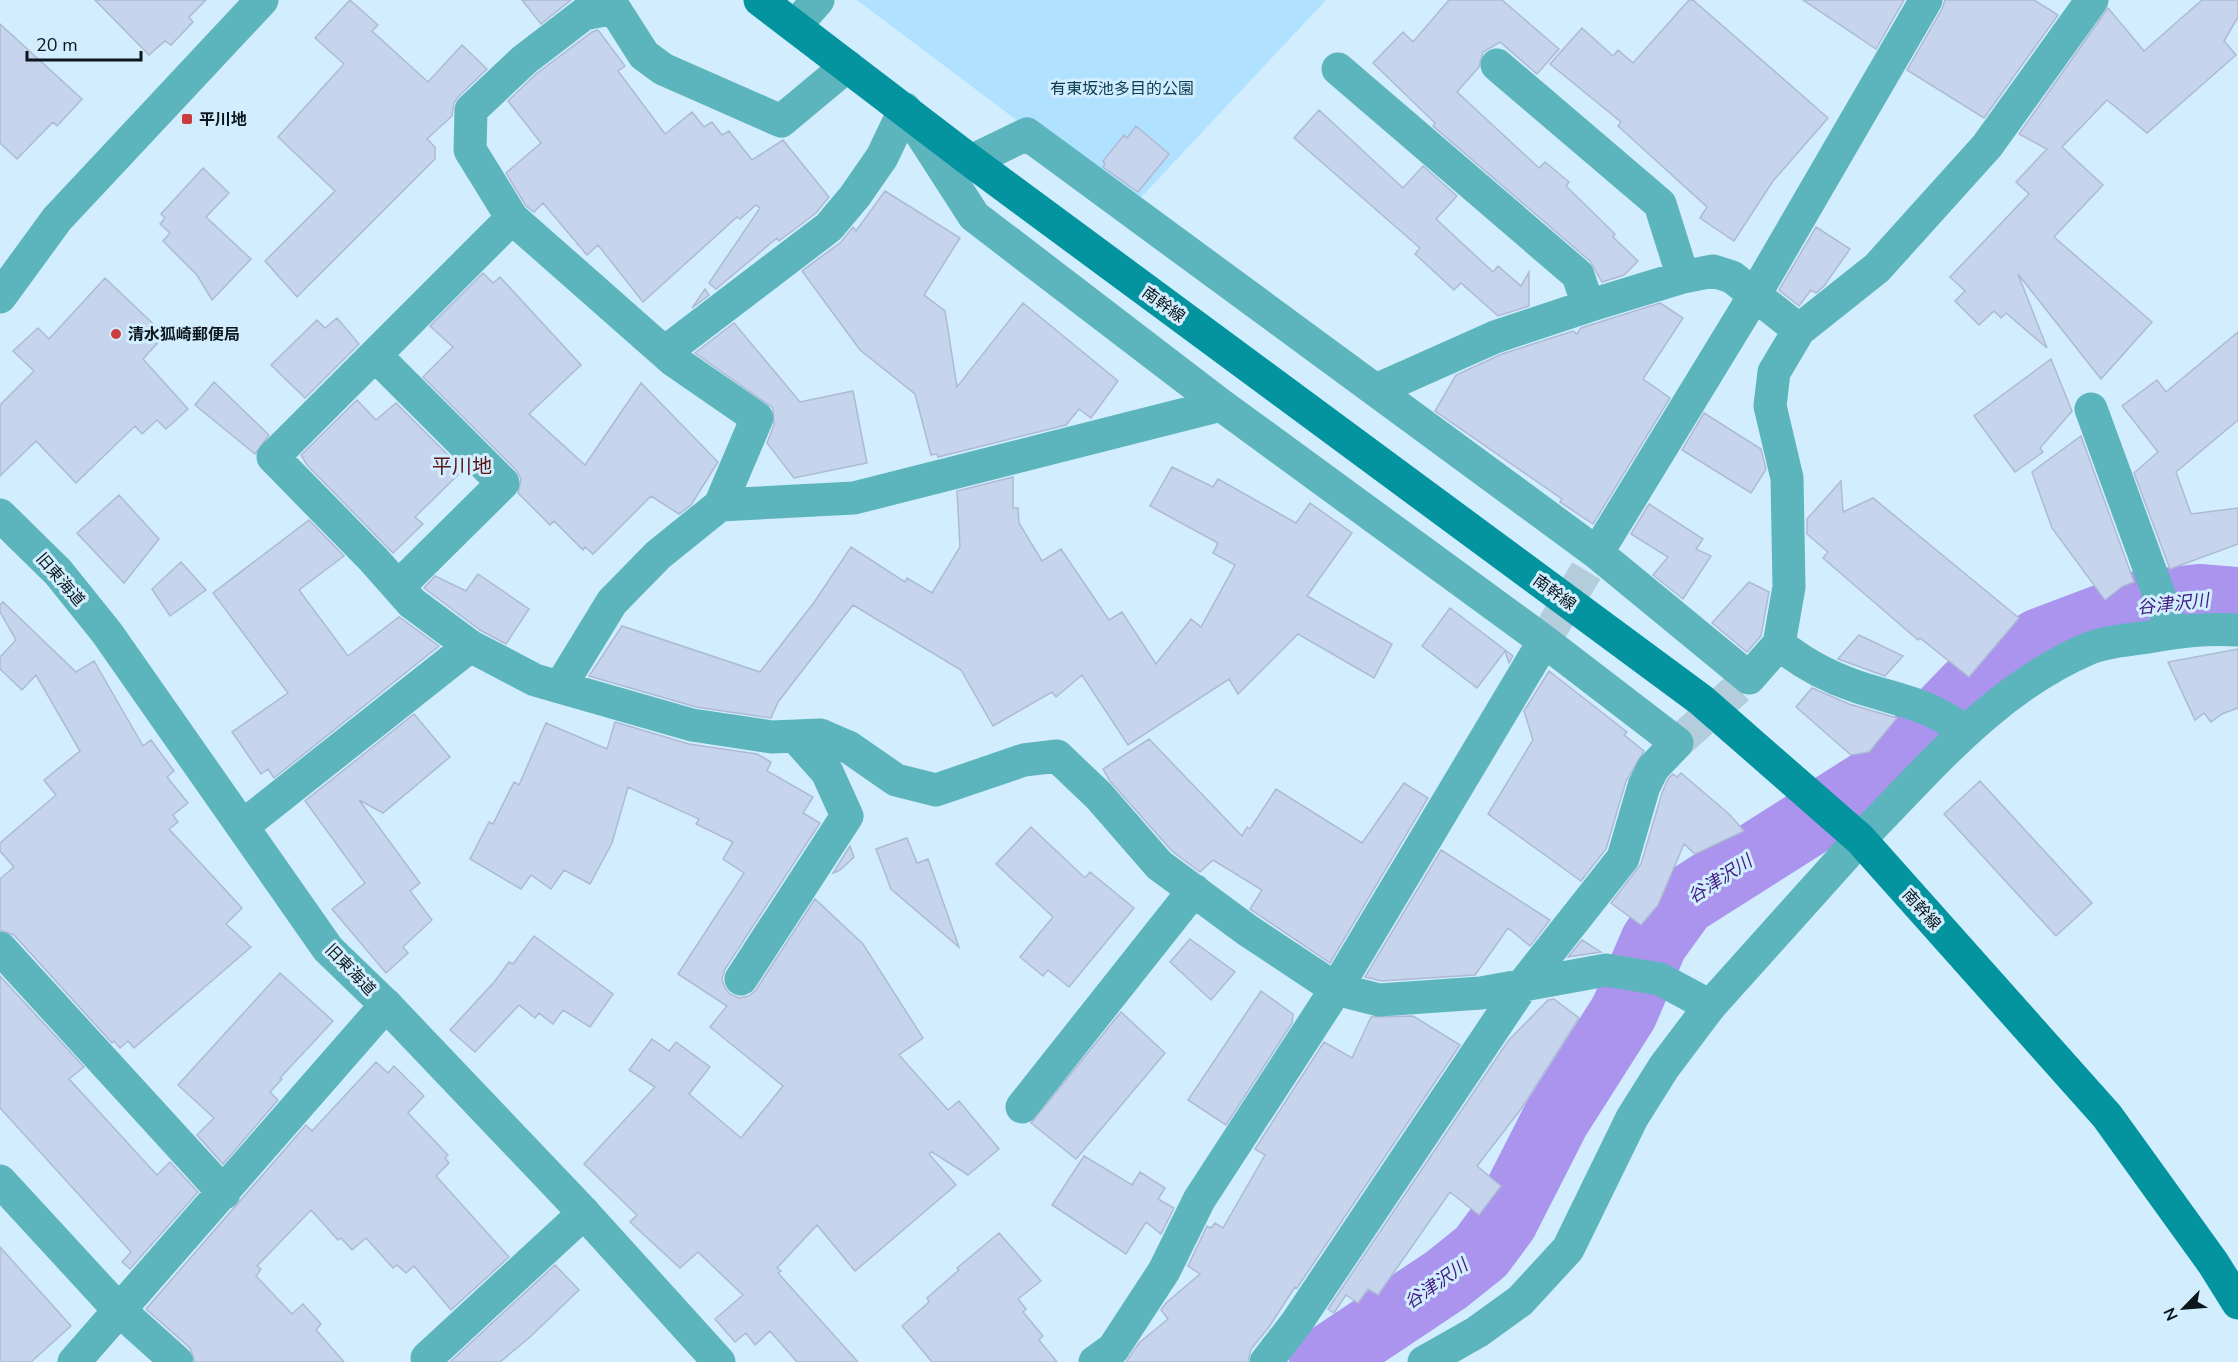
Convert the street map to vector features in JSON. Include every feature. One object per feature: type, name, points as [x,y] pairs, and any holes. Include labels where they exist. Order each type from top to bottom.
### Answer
[{"type":"main road","name":"南幹線","points":[[760,0],[971,161],[1701,700],[1860,839],[2106,1116],[2213,1263],[2238,1303]]},
{"type":"street","points":[[0,297],[57,219],[262,0]]},
{"type":"street","points":[[795,26],[818,0]]},
{"type":"street","points":[[1597,553],[1754,296],[1926,0]]},
{"type":"street","points":[[971,161],[1027,134],[1597,553],[1749,678],[1779,644],[1789,587],[1787,478],[1770,406],[1773,372],[1799,330],[1877,268],[1987,146],[2092,0]]},
{"type":"street","points":[[560,687],[612,602],[658,555],[720,505],[757,418],[665,352],[512,218],[470,150],[471,110],[524,60],[584,14],[614,8],[644,55],[663,69],[780,121],[847,66]]},
{"type":"street","points":[[1497,65],[1660,204],[1683,277]]},
{"type":"street","points":[[1338,69],[1578,275],[1588,306]]},
{"type":"street","points":[[665,352],[829,227],[855,196],[882,157],[905,109]]},
{"type":"street","points":[[905,109],[974,216],[1221,405],[1544,641],[1677,743],[1653,768],[1644,786],[1623,858],[1522,986],[1297,1322],[1266,1362]]},
{"type":"street","points":[[512,218],[273,457],[412,603],[470,646],[535,681],[692,725],[772,737],[820,735],[850,748],[896,780],[936,790],[1024,760],[1057,756],[1099,796],[1160,865],[1247,930],[1336,989],[1379,1000],[1481,993],[1606,970],[1660,979],[1710,1006]]},
{"type":"street","points":[[1376,390],[1496,337],[1683,277],[1713,272],[1732,277],[1799,330]]},
{"type":"street","points":[[375,355],[503,483],[398,587]]},
{"type":"street","points":[[720,505],[854,498],[1221,405]]},
{"type":"street","points":[[2091,409],[2173,633]]},
{"type":"street","name":"旧東海道","points":[[0,515],[58,572],[107,633],[244,825],[328,949],[386,1005],[584,1213],[713,1360]]},
{"type":"street","points":[[1424,1362],[1477,1332],[1520,1301],[1568,1249],[1632,1118],[1664,1066],[1710,1006],[1860,839],[1964,732],[2020,685],[2092,647],[2200,627],[2238,630]]},
{"type":"street","points":[[1095,1362],[1113,1349],[1164,1271],[1199,1200],[1336,989],[1544,641]]},
{"type":"street","points":[[1779,644],[1806,666],[1855,686],[1925,707],[1955,724],[1964,732]]},
{"type":"street","points":[[244,825],[470,646]]},
{"type":"street","points":[[741,979],[847,816],[827,772],[795,736]]},
{"type":"street","points":[[1022,1107],[1194,890]]},
{"type":"street","points":[[0,948],[224,1193]]},
{"type":"street","points":[[74,1362],[386,1005]]},
{"type":"street","points":[[0,1180],[118,1309],[177,1362]]},
{"type":"street","points":[[427,1358],[584,1213]]},
{"type":"green space","name":"有東坂池多目的公園","points":[[857,0],[1326,0],[1132,207]]},
{"type":"building","points":[[95,0],[206,0],[189,17],[193,22],[171,45],[165,41],[149,55]]},
{"type":"building","points":[[350,0],[378,25],[372,31],[428,82],[462,45],[487,69],[458,97],[454,103],[452,116],[427,139],[435,147],[435,159],[297,297],[265,261],[335,191],[278,137],[344,64],[315,38]]},
{"type":"building","points":[[522,0],[571,0],[541,24]]},
{"type":"building","points":[[1449,0],[1502,0],[1559,49],[1537,74],[1500,42],[1483,52],[1479,67],[1457,92],[1539,168],[1545,162],[1569,182],[1566,186],[1615,234],[1613,237],[1638,261],[1624,275],[1602,282],[1590,261],[1433,126],[1435,123],[1373,63],[1403,32],[1413,42]]},
{"type":"building","points":[[1689,0],[1693,0],[1828,118],[1773,181],[1734,241],[1700,218],[1707,207],[1618,126],[1621,122],[1550,64],[1582,28],[1613,56],[1618,50],[1633,63]]},
{"type":"building","points":[[1803,0],[1904,0],[1876,49]]},
{"type":"building","points":[[1945,0],[2034,0],[2058,15],[1984,118],[1907,70]]},
{"type":"building","points":[[2202,0],[2238,0],[2238,17],[2224,41],[2236,55],[2147,133],[2107,100],[2062,147],[2103,185],[2054,237],[2152,322],[2101,379],[2018,274],[2047,348],[2006,313],[2001,318],[1994,311],[1979,325],[1955,301],[1965,291],[1950,277],[2029,194],[2016,182],[2047,149],[2019,134],[2108,8],[2144,51]]},
{"type":"building","points":[[0,24],[82,99],[57,126],[53,122],[17,159],[0,143]]},
{"type":"building","points":[[598,30],[625,66],[618,71],[665,134],[692,112],[704,127],[712,122],[722,135],[729,131],[752,160],[783,140],[829,197],[816,213],[779,241],[777,238],[716,289],[709,283],[760,208],[756,205],[740,219],[737,217],[643,302],[598,245],[587,255],[543,203],[534,212],[526,206],[506,173],[541,143],[508,101],[536,74],[592,32]]},
{"type":"building","points":[[1319,110],[1403,188],[1423,166],[1457,196],[1436,219],[1493,272],[1498,266],[1521,286],[1529,272],[1529,306],[1498,316],[1461,283],[1454,290],[1415,254],[1420,248],[1294,138]]},
{"type":"building","points":[[1136,126],[1169,154],[1138,192],[1103,167],[1105,164],[1103,161],[1124,135],[1127,138]]},
{"type":"building","points":[[203,168],[229,193],[206,217],[251,259],[212,300],[197,275],[163,241],[170,233],[160,224],[165,218],[161,214]]},
{"type":"building","points":[[885,191],[960,238],[924,295],[945,311],[957,387],[1023,303],[1118,381],[1091,418],[1079,409],[1066,425],[938,457],[937,454],[931,455],[915,394],[860,350],[802,271],[841,242],[853,227],[856,231]]},
{"type":"building","points":[[1816,227],[1850,249],[1824,286],[1816,293],[1811,290],[1799,306],[1779,290]]},
{"type":"building","points":[[483,273],[493,283],[500,277],[581,365],[529,414],[585,465],[641,383],[718,462],[691,505],[679,514],[651,496],[593,554],[585,547],[583,550],[554,521],[550,525],[518,493],[521,479],[516,470],[423,377],[453,347],[430,326]]},
{"type":"building","points":[[105,278],[165,335],[143,359],[188,409],[166,429],[157,420],[142,434],[135,426],[76,483],[36,441],[0,476],[0,405],[34,371],[13,351],[38,328],[49,339]]},
{"type":"building","points":[[705,289],[709,295],[692,308]]},
{"type":"building","points":[[1660,303],[1683,318],[1643,379],[1670,398],[1593,524],[1560,502],[1562,499],[1435,411],[1456,375],[1502,354],[1573,331],[1577,334],[1581,328]]},
{"type":"building","points":[[337,318],[359,344],[305,398],[271,365],[317,320],[325,328]]},
{"type":"building","points":[[734,323],[800,402],[853,391],[867,463],[794,478],[767,443],[774,425],[773,408],[695,353]]},
{"type":"building","points":[[2238,332],[2238,420],[2176,472],[2191,514],[2238,508],[2238,544],[2170,569],[2134,473],[2158,452],[2122,406],[2157,380],[2166,392]]},
{"type":"building","points":[[2051,359],[2072,411],[2040,448],[2043,452],[2015,472],[1974,416]]},
{"type":"building","points":[[214,382],[269,435],[255,454],[195,405]]},
{"type":"building","points":[[357,400],[376,420],[396,403],[463,470],[415,517],[423,524],[393,553],[307,465],[301,455]]},
{"type":"building","points":[[1704,413],[1761,449],[1766,469],[1751,493],[1682,450]]},
{"type":"building","points":[[2081,436],[2134,582],[2123,586],[2105,600],[2052,528],[2032,472]]},
{"type":"building","points":[[1172,467],[1213,487],[1218,479],[1296,523],[1310,503],[1352,533],[1307,596],[1392,644],[1374,678],[1298,634],[1238,694],[1229,679],[1128,745],[1082,675],[1056,697],[1052,692],[993,726],[961,670],[853,605],[778,702],[771,718],[696,707],[589,676],[622,626],[760,672],[815,601],[851,547],[905,582],[907,578],[932,593],[960,547],[957,491],[1013,477],[1013,508],[1018,508],[1019,523],[1042,561],[1061,549],[1109,620],[1122,612],[1156,664],[1191,619],[1201,627],[1235,565],[1213,553],[1218,543],[1150,506]]},
{"type":"building","points":[[1841,481],[1843,512],[1873,498],[2019,618],[1969,677],[1920,638],[1918,640],[1823,558],[1828,552],[1807,534],[1807,519]]},
{"type":"building","points":[[119,495],[159,539],[124,583],[77,533]]},
{"type":"building","points":[[1649,504],[1703,539],[1696,549],[1711,556],[1683,599],[1653,575],[1668,557],[1631,534]]},
{"type":"building","points":[[309,520],[344,556],[299,590],[348,656],[399,617],[439,646],[274,778],[268,769],[261,774],[232,732],[288,693],[213,593]]},
{"type":"building","points":[[181,562],[206,590],[170,616],[152,589]]},
{"type":"building","points":[[478,574],[529,609],[506,644],[480,630],[424,588],[435,576],[466,591]]},
{"type":"building","points":[[1749,582],[1769,592],[1761,636],[1747,652],[1712,623]]},
{"type":"building","points":[[3,602],[76,672],[94,661],[143,746],[151,740],[174,771],[167,777],[188,803],[173,815],[178,822],[169,829],[242,908],[226,924],[251,947],[134,1048],[128,1041],[120,1048],[114,1041],[112,1043],[14,935],[0,930],[0,879],[14,867],[0,851],[0,843],[56,795],[44,780],[80,751],[36,675],[22,690],[0,669],[0,657],[16,640],[0,612],[0,605]]},
{"type":"building","points":[[1450,608],[1513,656],[1509,663],[1505,651],[1477,688],[1422,646]]},
{"type":"building","points":[[1859,635],[1903,656],[1885,676],[1838,659]]},
{"type":"building","points":[[2238,649],[2238,708],[2222,714],[2211,722],[2204,713],[2195,720],[2168,662]]},
{"type":"building","points":[[1549,671],[1627,732],[1624,735],[1644,751],[1626,781],[1606,849],[1581,881],[1488,814],[1533,740],[1524,711]]},
{"type":"building","points":[[1812,688],[1849,704],[1897,718],[1869,752],[1851,755],[1796,707]]},
{"type":"building","points":[[414,714],[450,757],[383,813],[359,800],[420,883],[410,891],[432,920],[403,947],[408,953],[386,973],[332,909],[365,883],[305,801]]},
{"type":"building","points":[[615,722],[689,744],[757,754],[771,762],[767,771],[813,797],[803,813],[820,823],[725,969],[722,979],[725,988],[730,994],[739,998],[749,996],[756,990],[815,899],[863,944],[923,1038],[899,1055],[948,1110],[959,1101],[999,1149],[968,1175],[932,1152],[929,1154],[956,1185],[855,1271],[817,1225],[777,1268],[781,1271],[778,1273],[858,1362],[797,1362],[770,1331],[755,1345],[746,1333],[735,1342],[715,1319],[743,1295],[698,1252],[680,1268],[630,1222],[637,1215],[584,1164],[655,1087],[629,1070],[652,1039],[669,1051],[676,1042],[710,1067],[689,1094],[741,1138],[783,1086],[710,1027],[727,1006],[678,974],[744,873],[723,859],[733,842],[696,824],[699,819],[628,787],[612,843],[590,884],[564,870],[551,889],[531,875],[521,889],[470,859],[489,822],[493,824],[514,782],[519,785],[546,723],[607,749]]},
{"type":"building","points":[[1149,739],[1242,836],[1247,827],[1250,829],[1276,789],[1362,843],[1404,783],[1428,798],[1330,963],[1250,909],[1262,890],[1213,860],[1200,872],[1172,851],[1110,781],[1103,769]]},
{"type":"building","points":[[1681,773],[1729,814],[1744,831],[1695,854],[1684,844],[1658,905],[1641,925],[1611,903],[1641,864],[1668,779],[1673,774],[1677,777]]},
{"type":"building","points":[[1980,781],[2092,903],[2056,936],[1944,814]]},
{"type":"building","points":[[1031,827],[1085,878],[1090,872],[1134,908],[1069,987],[1048,970],[1043,976],[1020,957],[1053,917],[996,864]]},
{"type":"building","points":[[907,838],[917,863],[928,859],[959,947],[891,889],[876,849]]},
{"type":"building","points":[[850,846],[854,857],[840,870],[833,873]]},
{"type":"building","points":[[1441,850],[1550,920],[1530,946],[1508,928],[1475,975],[1381,981],[1365,977]]},
{"type":"building","points":[[534,936],[613,994],[590,1027],[563,1010],[553,1024],[539,1013],[535,1018],[519,1005],[475,1052],[450,1030],[495,981],[509,962],[513,964]]},
{"type":"building","points":[[1190,939],[1235,972],[1211,1000],[1170,962]]},
{"type":"building","points":[[1582,940],[1601,952],[1568,957]]},
{"type":"building","points":[[280,973],[333,1021],[280,1078],[282,1079],[270,1092],[278,1100],[223,1164],[197,1135],[214,1118],[178,1085]]},
{"type":"building","points":[[0,976],[84,1067],[69,1079],[157,1175],[170,1162],[198,1192],[130,1269],[122,1262],[131,1252],[0,1108]]},
{"type":"building","points":[[1261,991],[1293,1014],[1292,1023],[1226,1125],[1188,1100]]},
{"type":"building","points":[[1554,999],[1579,1018],[1521,1109],[1477,1166],[1501,1186],[1479,1215],[1450,1192],[1378,1295],[1368,1289],[1358,1303],[1346,1295],[1334,1313],[1328,1309],[1508,1041],[1548,1000]]},
{"type":"building","points":[[1121,1012],[1165,1053],[1076,1159],[1031,1123]]},
{"type":"building","points":[[1413,1016],[1460,1045],[1297,1288],[1295,1287],[1269,1327],[1251,1349],[1248,1362],[1126,1362],[1139,1343],[1168,1319],[1161,1310],[1166,1303],[1200,1274],[1188,1266],[1207,1226],[1211,1228],[1215,1223],[1223,1228],[1265,1155],[1255,1149],[1324,1042],[1352,1058],[1371,1017]]},
{"type":"building","points":[[376,1062],[388,1073],[394,1066],[424,1096],[408,1113],[448,1155],[445,1158],[449,1163],[436,1176],[509,1257],[451,1310],[414,1266],[406,1273],[397,1265],[393,1268],[366,1238],[352,1250],[341,1238],[338,1240],[311,1210],[257,1266],[261,1269],[256,1276],[292,1314],[303,1304],[321,1324],[316,1330],[344,1362],[195,1362],[190,1348],[146,1309],[306,1125],[312,1131]]},
{"type":"building","points":[[1084,1156],[1132,1185],[1140,1172],[1165,1188],[1158,1199],[1174,1208],[1161,1234],[1146,1222],[1126,1254],[1052,1205]]},
{"type":"building","points":[[999,1233],[1041,1281],[1018,1299],[1026,1309],[1023,1312],[1043,1336],[1039,1340],[1057,1362],[932,1362],[902,1326],[929,1302],[927,1298],[959,1270],[957,1268]]},
{"type":"building","points":[[0,1247],[71,1326],[31,1362],[0,1362]]},
{"type":"building","points":[[555,1265],[579,1290],[530,1337],[500,1362],[450,1362]]},
{"type":"waterway","name":"谷津沢川","points":[[1323,1362],[1446,1280],[1481,1252],[1504,1221],[1556,1119],[1624,1012],[1654,942],[1683,902],[1888,772],[1969,688],[2040,642],[2138,605],[2199,598],[2238,601]]},
{"type":"tunnel","points":[[1544,641],[1597,553]]},
{"type":"tunnel","points":[[1677,743],[1749,678]]},
{"type":"place","name":"平川地","points":[[187,119]]},
{"type":"place","name":"清水狐崎郵便局","points":[[116,334]]},
{"type":"district","name":"平川地","points":[[462,466]]}]
